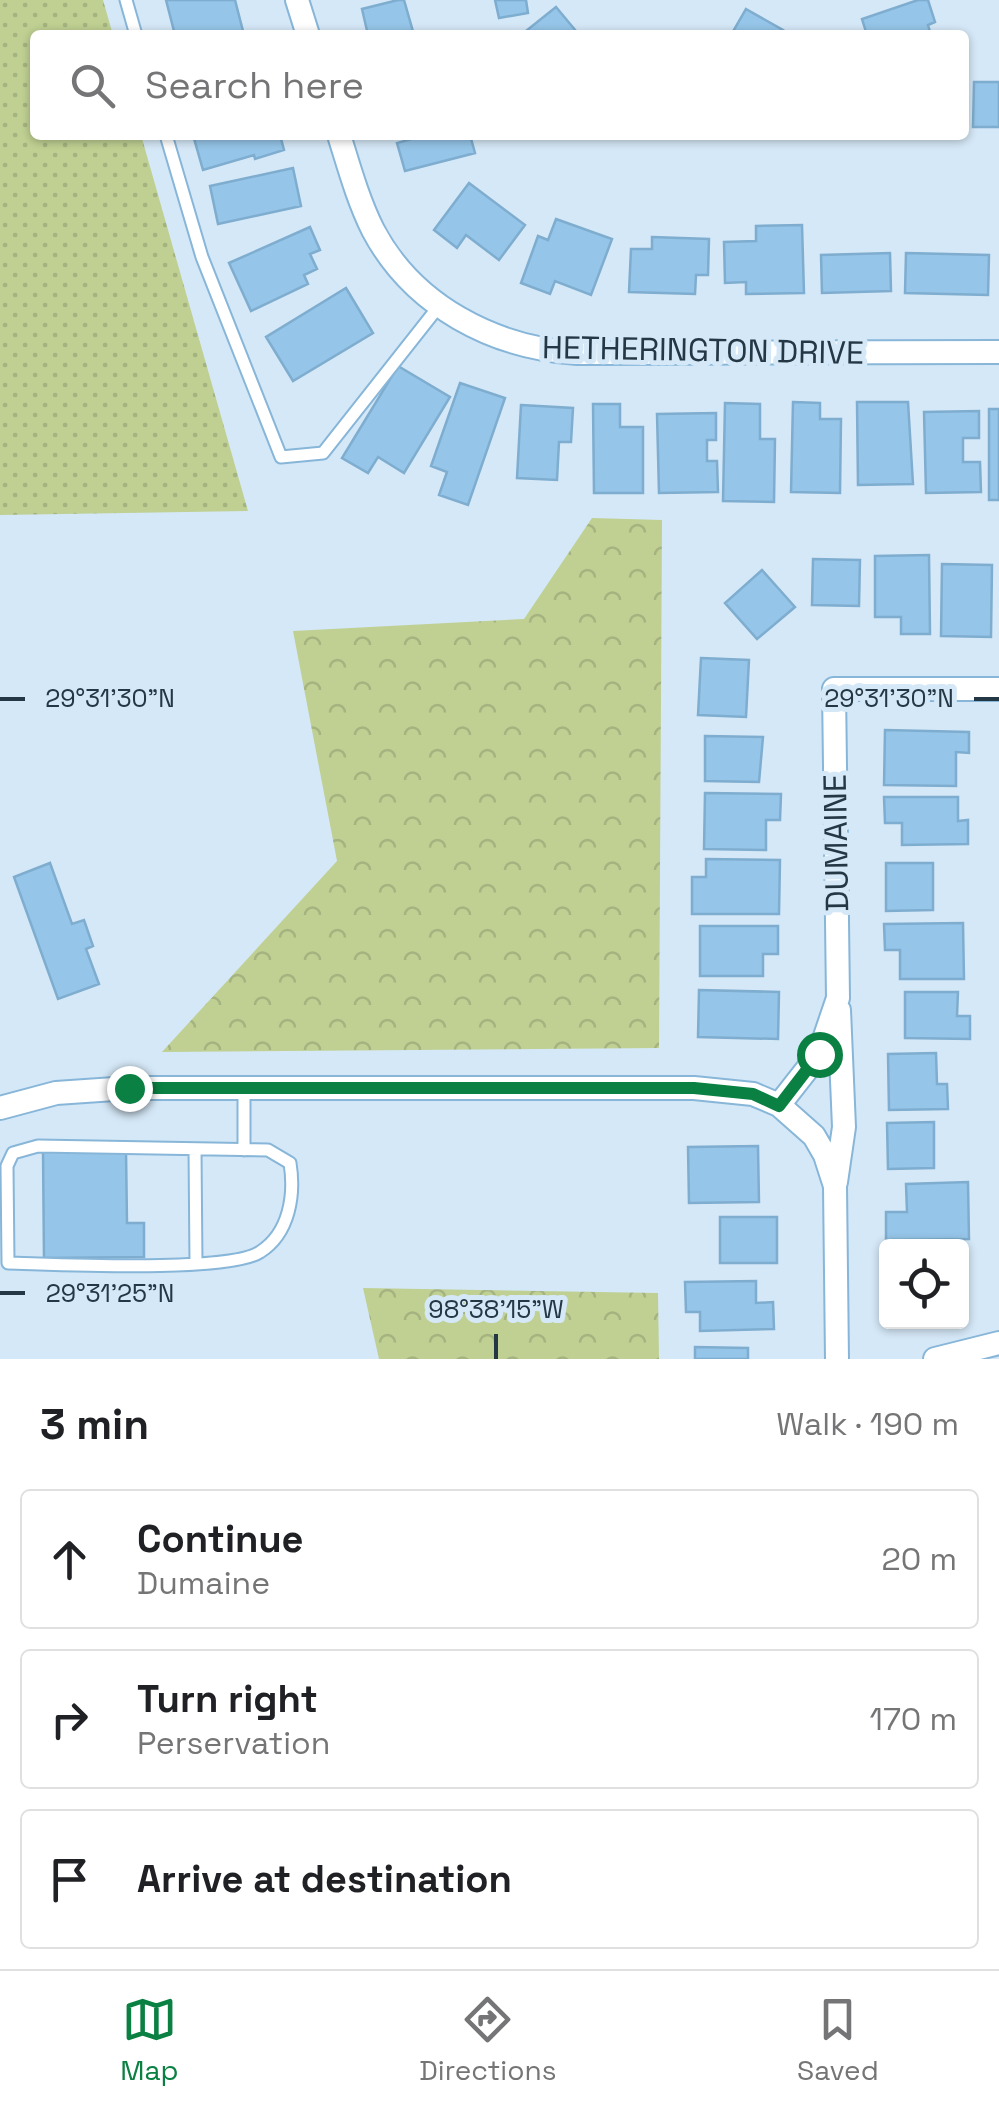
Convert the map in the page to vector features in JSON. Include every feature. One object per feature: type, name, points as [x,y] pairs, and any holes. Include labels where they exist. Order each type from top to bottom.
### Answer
[{"type":"street","points":[[297,0],[306,30]]},
{"type":"street","name":"HETHERINGTON DRIVE","points":[[341,140],[374,232],[402,272],[439,306],[481,331],[528,348],[552,352],[999,352]]},
{"type":"street","name":"DUMAINE","points":[[837,1359],[836,1186],[844,1127],[844,1060],[838,998],[834,689],[999,689]]},
{"type":"street","name":"DUMAINE","points":[[836,1186],[814,1136],[779,1106],[819,1054],[838,998]]},
{"type":"street","points":[[0,1108],[91,1090],[244,1088],[694,1088],[753,1094],[779,1106]]},
{"type":"street","points":[[935,1359],[999,1342]]},
{"type":"lane","points":[[126,0],[135,30]]},
{"type":"lane","points":[[167,140],[202,256],[282,456],[323,453],[439,306]]},
{"type":"lane","points":[[244,1088],[244,1150]]},
{"type":"lane","points":[[38,1146],[244,1150],[268,1150],[290,1163],[294,1189],[284,1226],[259,1253],[196,1264],[8,1264],[4,1240],[6,1166],[13,1153],[38,1146]]},
{"type":"lane","points":[[195,1149],[196,1264]]},
{"type":"green space","points":[[0,0],[103,0],[112,30],[30,30],[30,140],[142,140],[248,511],[0,515]]},
{"type":"green space","points":[[592,518],[662,520],[659,1048],[162,1052],[337,861],[293,631],[524,619]]},
{"type":"green space","points":[[363,1288],[658,1293],[659,1359],[379,1359]]},
{"type":"building","points":[[166,0],[235,0],[243,30],[174,30]]},
{"type":"building","points":[[404,0],[413,30],[367,30],[362,9]]},
{"type":"building","points":[[495,0],[526,0],[528,13],[499,18]]},
{"type":"building","points":[[928,0],[935,22],[928,25],[930,30],[865,30],[862,19]]},
{"type":"building","points":[[556,7],[575,30],[527,30]]},
{"type":"building","points":[[746,9],[783,30],[734,30]]},
{"type":"building","points":[[974,82],[999,82],[999,127],[973,127]]},
{"type":"building","points":[[194,140],[281,140],[284,150],[203,170]]},
{"type":"building","points":[[471,140],[475,153],[405,171],[397,143]]},
{"type":"building","points":[[293,168],[301,206],[218,224],[210,186]]},
{"type":"building","points":[[469,183],[525,225],[499,260],[466,235],[457,248],[434,230]]},
{"type":"building","points":[[556,219],[612,239],[591,295],[555,281],[550,294],[521,283],[538,236],[548,240]]},
{"type":"building","points":[[802,225],[804,293],[746,294],[746,282],[725,283],[724,242],[756,241],[756,226]]},
{"type":"building","points":[[310,227],[320,250],[310,254],[317,269],[304,275],[308,284],[251,311],[229,263]]},
{"type":"building","points":[[652,237],[709,239],[708,275],[696,275],[695,294],[629,292],[631,249],[652,249]]},
{"type":"building","points":[[890,253],[891,291],[822,293],[821,255]]},
{"type":"building","points":[[906,253],[989,255],[988,295],[905,293]]},
{"type":"building","points":[[346,288],[373,333],[293,381],[266,337]]},
{"type":"building","points":[[398,366],[450,397],[404,473],[378,457],[368,473],[342,458]]},
{"type":"building","points":[[460,383],[505,398],[468,505],[439,495],[447,472],[431,466]]},
{"type":"building","points":[[793,402],[820,403],[820,419],[841,419],[840,493],[791,492]]},
{"type":"building","points":[[857,402],[908,402],[913,484],[858,485]]},
{"type":"building","points":[[725,403],[760,404],[760,439],[775,439],[774,502],[723,501]]},
{"type":"building","points":[[593,404],[620,404],[620,427],[643,427],[643,493],[594,493]]},
{"type":"building","points":[[521,405],[573,408],[571,442],[559,442],[557,480],[517,478]]},
{"type":"building","points":[[989,409],[999,409],[999,500],[989,500]]},
{"type":"building","points":[[979,411],[979,438],[963,438],[963,462],[980,462],[981,492],[926,493],[924,412]]},
{"type":"building","points":[[716,413],[716,440],[707,440],[707,461],[717,461],[718,492],[659,493],[657,414]]},
{"type":"building","points":[[929,555],[930,634],[901,634],[901,617],[875,617],[875,556]]},
{"type":"building","points":[[813,559],[860,560],[859,606],[812,605]]},
{"type":"building","points":[[942,564],[992,565],[991,637],[941,636]]},
{"type":"building","points":[[762,570],[795,607],[757,639],[725,603]]},
{"type":"building","points":[[701,658],[749,660],[746,717],[698,715]]},
{"type":"building","points":[[885,730],[969,732],[969,753],[956,752],[956,786],[884,785]]},
{"type":"building","points":[[705,736],[763,737],[759,782],[705,781]]},
{"type":"building","points":[[705,793],[781,794],[780,820],[766,820],[766,850],[704,849]]},
{"type":"building","points":[[884,797],[958,797],[958,821],[968,820],[968,844],[902,845],[902,823],[885,823]]},
{"type":"building","points":[[706,859],[780,860],[779,914],[692,914],[692,877],[706,877]]},
{"type":"building","points":[[50,863],[72,924],[84,920],[93,946],[86,949],[99,984],[58,999],[14,877]]},
{"type":"building","points":[[886,863],[933,863],[933,910],[886,911]]},
{"type":"building","points":[[963,923],[964,979],[900,979],[900,950],[885,950],[884,924]]},
{"type":"building","points":[[700,926],[778,926],[778,954],[763,954],[763,976],[700,976]]},
{"type":"building","points":[[699,990],[779,992],[778,1039],[698,1037]]},
{"type":"building","points":[[905,992],[958,992],[957,1016],[970,1016],[970,1039],[905,1038]]},
{"type":"building","points":[[936,1053],[937,1084],[947,1084],[948,1109],[889,1110],[888,1054]]},
{"type":"building","points":[[934,1122],[934,1168],[888,1169],[887,1123]]},
{"type":"building","points":[[758,1146],[759,1202],[689,1203],[688,1147]]},
{"type":"building","points":[[43,1151],[126,1151],[127,1223],[144,1223],[144,1257],[44,1258]]},
{"type":"building","points":[[968,1182],[969,1239],[886,1239],[886,1212],[907,1212],[906,1184]]},
{"type":"building","points":[[720,1217],[777,1217],[777,1263],[720,1263]]},
{"type":"building","points":[[756,1281],[756,1303],[773,1302],[774,1329],[700,1331],[700,1312],[686,1312],[685,1282]]},
{"type":"building","points":[[695,1347],[748,1348],[748,1359],[695,1359]]},
{"type":"route","points":[[129,1088],[694,1088],[753,1094],[779,1106],[819,1054]]}]
